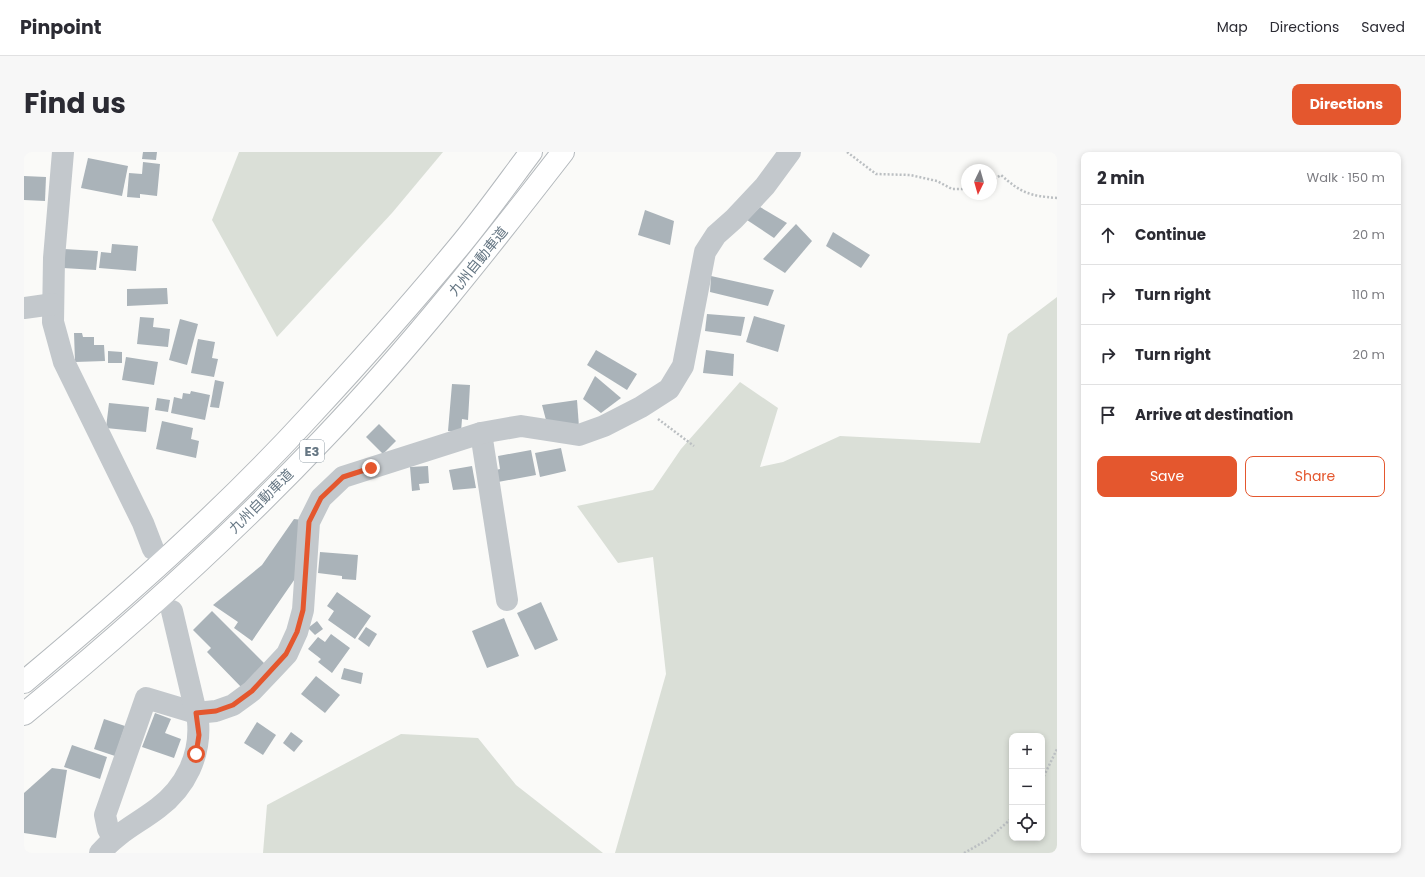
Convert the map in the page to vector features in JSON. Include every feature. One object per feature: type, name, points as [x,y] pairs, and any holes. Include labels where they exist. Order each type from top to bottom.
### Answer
[{"type":"highway","name":"九州自動車道","points":[[24,682],[123,598],[220,506],[307,419],[383,336],[458,247],[531,152]]},
{"type":"highway","name":"九州自動車道","points":[[24,714],[145,611],[238,525],[325,438],[403,351],[479,261],[563,152]]},
{"type":"street","points":[[63,152],[57,205],[53,322],[64,362],[143,523],[153,549]]},
{"type":"street","points":[[107,845],[105,815],[146,698],[196,713],[216,711],[233,705],[252,691],[286,654],[297,632],[303,610],[309,522],[321,498],[343,477],[480,433],[521,426],[579,435],[604,426],[641,407],[669,389],[683,366],[705,252],[716,235],[734,219],[764,186],[790,152]]},
{"type":"street","points":[[24,308],[53,304]]},
{"type":"street","points":[[480,433],[507,600]]},
{"type":"street","points":[[107,845],[160,806],[176,792],[187,775],[197,748],[199,735],[196,713],[172,611]]},
{"type":"path","points":[[847,152],[876,174],[910,175],[937,181],[952,189],[961,190]]},
{"type":"path","points":[[997,177],[1001,175],[1016,189],[1030,194],[1057,198]]},
{"type":"path","points":[[641,407],[694,446]]},
{"type":"path","points":[[1045,774],[1057,749]]},
{"type":"path","points":[[964,853],[988,840],[1009,821]]},
{"type":"shaded area","points":[[239,152],[443,152],[392,213],[277,337],[212,220]]},
{"type":"shaded area","points":[[1057,297],[1057,853],[615,853],[666,674],[653,557],[618,563],[577,506],[653,490],[681,449],[740,382],[778,408],[760,467],[783,462],[840,436],[980,443],[1008,334]]},
{"type":"shaded area","points":[[401,734],[478,738],[516,785],[603,853],[263,853],[267,805]]},
{"type":"building","points":[[143,152],[157,152],[156,160],[142,159]]},
{"type":"building","points":[[88,158],[128,166],[122,196],[81,188]]},
{"type":"building","points":[[143,162],[160,164],[157,196],[140,194],[140,198],[127,197],[129,173],[142,174]]},
{"type":"building","points":[[24,176],[46,177],[45,201],[24,200]]},
{"type":"building","points":[[760,207],[787,223],[774,238],[747,220]]},
{"type":"building","points":[[645,210],[674,221],[670,245],[638,235]]},
{"type":"building","points":[[796,224],[812,241],[785,273],[763,259]]},
{"type":"building","points":[[833,232],[870,255],[861,268],[826,246]]},
{"type":"building","points":[[112,244],[138,246],[136,271],[99,268],[101,252],[111,253]]},
{"type":"building","points":[[64,249],[98,251],[96,270],[63,268]]},
{"type":"building","points":[[711,276],[774,290],[768,306],[710,292]]},
{"type":"building","points":[[167,288],[168,304],[127,306],[127,289]]},
{"type":"building","points":[[707,314],[745,317],[741,336],[705,331]]},
{"type":"building","points":[[754,316],[785,325],[778,352],[746,342]]},
{"type":"building","points":[[140,317],[154,318],[153,327],[170,329],[168,347],[137,344]]},
{"type":"building","points":[[180,319],[198,324],[187,365],[169,360]]},
{"type":"building","points":[[74,333],[82,333],[83,337],[94,337],[94,345],[104,345],[105,361],[75,362]]},
{"type":"building","points":[[198,339],[215,342],[212,358],[218,359],[214,377],[191,373]]},
{"type":"building","points":[[596,350],[637,374],[627,390],[587,365]]},
{"type":"building","points":[[706,350],[734,354],[733,376],[703,373]]},
{"type":"building","points":[[108,351],[122,352],[122,363],[108,363]]},
{"type":"building","points":[[126,357],[158,362],[154,385],[122,380]]},
{"type":"building","points":[[595,376],[621,398],[601,413],[583,399]]},
{"type":"building","points":[[215,380],[224,382],[219,408],[210,407]]},
{"type":"building","points":[[452,384],[470,385],[468,420],[462,419],[461,432],[448,431]]},
{"type":"building","points":[[191,391],[210,395],[205,420],[171,413],[174,397],[182,399],[183,393],[190,394]]},
{"type":"building","points":[[157,398],[170,400],[168,412],[155,410]]},
{"type":"building","points":[[577,400],[579,427],[546,420],[542,405]]},
{"type":"building","points":[[109,403],[149,407],[146,432],[106,428]]},
{"type":"building","points":[[162,421],[193,428],[191,439],[199,441],[196,458],[156,449]]},
{"type":"building","points":[[379,424],[396,441],[383,454],[366,437]]},
{"type":"building","points":[[561,448],[566,471],[540,477],[535,453]]},
{"type":"building","points":[[531,450],[536,475],[498,482],[496,470],[500,469],[498,456]]},
{"type":"building","points":[[428,466],[429,483],[419,484],[420,490],[412,491],[410,467]]},
{"type":"building","points":[[472,466],[476,488],[453,490],[449,470]]},
{"type":"building","points":[[294,519],[303,520],[299,573],[252,641],[234,628],[238,622],[213,605],[262,565]]},
{"type":"building","points":[[320,552],[358,555],[356,580],[342,579],[342,576],[318,573]]},
{"type":"building","points":[[337,592],[371,616],[355,639],[328,620],[334,611],[327,606]]},
{"type":"building","points":[[541,602],[558,640],[535,650],[517,613]]},
{"type":"building","points":[[212,611],[267,666],[243,689],[207,652],[211,648],[193,630]]},
{"type":"building","points":[[504,618],[519,656],[487,668],[472,631]]},
{"type":"building","points":[[317,621],[323,629],[315,635],[308,628]]},
{"type":"building","points":[[366,627],[377,634],[369,647],[358,639]]},
{"type":"building","points":[[331,634],[350,648],[332,673],[318,662],[321,659],[308,649],[318,637],[325,642]]},
{"type":"building","points":[[344,668],[363,673],[361,684],[341,679]]},
{"type":"building","points":[[316,676],[340,695],[325,713],[301,694]]},
{"type":"building","points":[[155,713],[171,719],[165,733],[181,739],[174,758],[142,747]]},
{"type":"building","points":[[104,719],[125,726],[115,756],[94,749]]},
{"type":"building","points":[[257,722],[276,735],[263,755],[244,743]]},
{"type":"building","points":[[291,732],[303,741],[294,752],[283,743]]},
{"type":"building","points":[[72,745],[107,757],[100,779],[64,767]]},
{"type":"building","points":[[52,768],[67,770],[56,838],[24,833],[24,793]]},
{"type":"route","points":[[196,754],[199,735],[196,713],[216,711],[233,705],[252,691],[286,654],[297,632],[303,610],[309,522],[321,498],[343,477],[371,468]]}]
